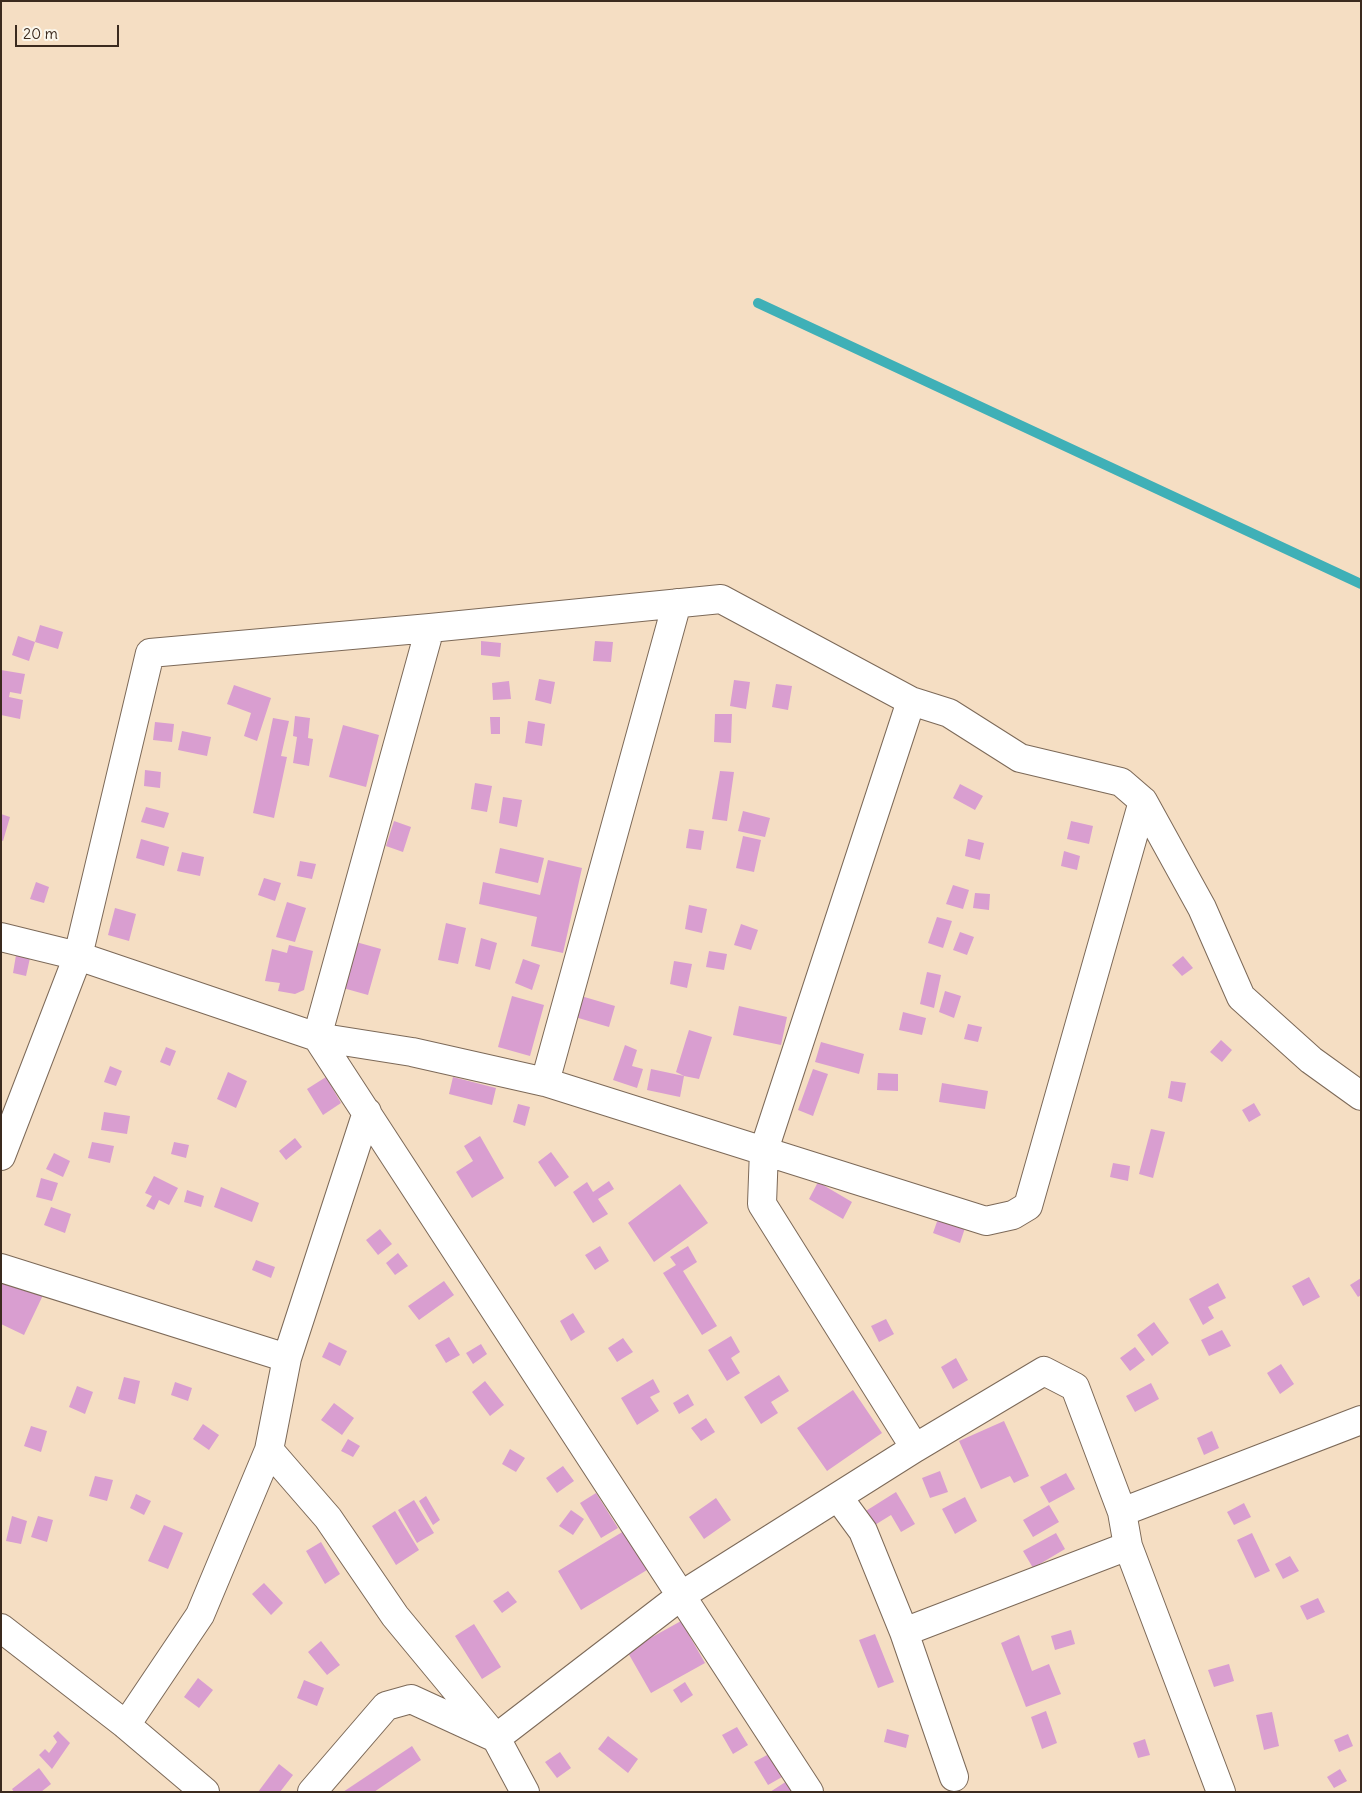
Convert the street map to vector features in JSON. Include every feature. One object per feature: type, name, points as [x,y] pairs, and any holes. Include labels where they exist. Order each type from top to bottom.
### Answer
[{"type":"street","points":[[1,1156],[78,956],[150,653],[721,599],[911,702],[949,713],[1020,758],[1121,782],[1143,801],[1202,908],[1241,997],[1310,1060],[1361,1096]]},
{"type":"street","points":[[545,1082],[677,603]]},
{"type":"street","points":[[430,628],[317,1037],[809,1792]]},
{"type":"street","points":[[911,702],[764,1150],[762,1204],[915,1448]]},
{"type":"street","points":[[1,937],[78,956],[317,1037],[412,1052],[545,1082],[986,1221],[1013,1215],[1028,1206],[1143,801]]},
{"type":"street","points":[[126,1725],[200,1615],[268,1450],[287,1358],[367,1112]]},
{"type":"street","points":[[1,1268],[287,1358]]},
{"type":"street","points":[[496,1738],[682,1595],[915,1448],[1044,1371],[1075,1388],[1122,1512],[1128,1546],[1221,1792]]},
{"type":"street","points":[[1122,1512],[1360,1425]]},
{"type":"street","points":[[268,1450],[328,1518],[395,1616],[496,1738],[525,1792]]},
{"type":"street","points":[[838,1497],[863,1531],[904,1632],[954,1777]]},
{"type":"street","points":[[904,1632],[1128,1546]]},
{"type":"street","points":[[1,1628],[126,1725],[205,1792]]},
{"type":"street","points":[[312,1792],[386,1706],[411,1699],[496,1738]]},
{"type":"building","points":[[40,625],[63,632],[58,649],[35,642]]},
{"type":"building","points":[[18,636],[35,642],[29,661],[12,655]]},
{"type":"building","points":[[481,641],[501,643],[500,657],[481,655]]},
{"type":"building","points":[[595,641],[613,642],[611,662],[593,661]]},
{"type":"building","points":[[1,670],[25,674],[21,694],[10,692],[9,697],[23,700],[20,719],[1,715]]},
{"type":"building","points":[[539,679],[555,682],[551,704],[535,700]]},
{"type":"building","points":[[734,680],[750,682],[746,709],[730,706]]},
{"type":"building","points":[[509,681],[511,699],[493,700],[492,683]]},
{"type":"building","points":[[776,684],[792,686],[788,710],[772,707]]},
{"type":"building","points":[[234,685],[271,698],[257,741],[244,736],[251,713],[227,704]]},
{"type":"building","points":[[715,714],[732,714],[731,743],[714,742]]},
{"type":"building","points":[[295,716],[310,718],[308,738],[313,739],[309,766],[293,763],[297,737],[293,736]]},
{"type":"building","points":[[490,717],[500,717],[500,734],[491,734]]},
{"type":"building","points":[[273,718],[289,721],[281,756],[287,757],[274,818],[253,813]]},
{"type":"building","points":[[528,721],[545,724],[542,746],[525,743]]},
{"type":"building","points":[[155,722],[174,724],[172,742],[153,740]]},
{"type":"building","points":[[343,725],[379,735],[366,787],[329,777]]},
{"type":"building","points":[[182,731],[211,737],[207,756],[178,750]]},
{"type":"building","points":[[145,770],[161,772],[160,788],[144,786]]},
{"type":"building","points":[[720,771],[734,772],[727,821],[712,819]]},
{"type":"building","points":[[475,783],[492,786],[487,812],[471,809]]},
{"type":"building","points":[[960,784],[983,796],[975,810],[953,798]]},
{"type":"building","points":[[503,797],[522,800],[517,827],[499,823]]},
{"type":"building","points":[[146,807],[169,813],[164,828],[141,822]]},
{"type":"building","points":[[743,811],[770,818],[765,837],[738,831]]},
{"type":"building","points":[[1,814],[10,817],[3,841],[1,840]]},
{"type":"building","points":[[394,821],[411,827],[403,852],[386,846]]},
{"type":"building","points":[[1071,821],[1093,826],[1089,844],[1067,839]]},
{"type":"building","points":[[689,829],[704,831],[701,850],[686,848]]},
{"type":"building","points":[[743,836],[761,840],[754,872],[736,868]]},
{"type":"building","points":[[141,839],[169,847],[164,866],[136,858]]},
{"type":"building","points":[[968,839],[984,843],[980,860],[965,856]]},
{"type":"building","points":[[500,848],[544,858],[538,883],[495,873]]},
{"type":"building","points":[[1064,851],[1080,856],[1077,870],[1061,866]]},
{"type":"building","points":[[182,852],[204,857],[200,876],[177,871]]},
{"type":"building","points":[[548,860],[582,868],[563,953],[531,946],[537,917],[479,904],[483,882],[540,895]]},
{"type":"building","points":[[300,861],[316,864],[312,879],[297,876]]},
{"type":"building","points":[[264,878],[281,883],[275,901],[258,895]]},
{"type":"building","points":[[36,882],[49,887],[44,903],[30,899]]},
{"type":"building","points":[[953,885],[969,890],[963,909],[946,904]]},
{"type":"building","points":[[975,893],[990,894],[989,910],[973,908]]},
{"type":"building","points":[[287,902],[306,908],[295,942],[276,937]]},
{"type":"building","points":[[689,905],[707,909],[702,933],[685,929]]},
{"type":"building","points":[[115,908],[136,914],[129,941],[108,935]]},
{"type":"building","points":[[937,917],[952,921],[943,948],[928,943]]},
{"type":"building","points":[[446,923],[466,928],[458,964],[438,960]]},
{"type":"building","points":[[741,924],[758,930],[751,950],[734,945]]},
{"type":"building","points":[[960,932],[974,937],[967,955],[953,950]]},
{"type":"building","points":[[481,938],[497,943],[490,970],[475,966]]},
{"type":"building","points":[[356,942],[381,949],[368,995],[343,988]]},
{"type":"building","points":[[289,945],[313,951],[304,990],[295,994],[278,991],[280,983],[265,981],[272,949],[287,953]]},
{"type":"building","points":[[709,951],[727,954],[724,970],[706,967]]},
{"type":"building","points":[[16,955],[30,958],[26,976],[13,973]]},
{"type":"building","points":[[1183,956],[1193,968],[1182,976],[1172,965]]},
{"type":"building","points":[[523,959],[540,965],[532,990],[515,983]]},
{"type":"building","points":[[674,961],[692,964],[687,988],[670,984]]},
{"type":"building","points":[[927,972],[941,975],[934,1008],[920,1004]]},
{"type":"building","points":[[945,991],[961,996],[954,1018],[939,1012]]},
{"type":"building","points":[[512,996],[544,1005],[530,1056],[498,1047]]},
{"type":"building","points":[[581,996],[615,1006],[609,1027],[575,1017]]},
{"type":"building","points":[[739,1006],[787,1017],[781,1045],[733,1035]]},
{"type":"building","points":[[903,1012],[926,1018],[922,1035],[899,1030]]},
{"type":"building","points":[[968,1024],[982,1027],[978,1042],[964,1039]]},
{"type":"building","points":[[689,1030],[712,1037],[699,1079],[676,1072]]},
{"type":"building","points":[[1221,1040],[1232,1050],[1222,1062],[1210,1052]]},
{"type":"building","points":[[821,1042],[864,1054],[859,1074],[815,1062]]},
{"type":"building","points":[[625,1045],[637,1050],[632,1066],[643,1069],[637,1088],[613,1080]]},
{"type":"building","points":[[166,1047],[176,1051],[170,1066],[160,1062]]},
{"type":"building","points":[[110,1066],[122,1071],[116,1086],[104,1082]]},
{"type":"building","points":[[651,1069],[684,1076],[680,1097],[647,1090]]},
{"type":"building","points":[[813,1069],[828,1074],[813,1116],[798,1110]]},
{"type":"building","points":[[228,1072],[247,1081],[236,1108],[217,1099]]},
{"type":"building","points":[[878,1073],[898,1074],[898,1091],[877,1090]]},
{"type":"building","points":[[326,1077],[341,1103],[323,1115],[307,1089]]},
{"type":"building","points":[[453,1077],[496,1088],[492,1105],[449,1094]]},
{"type":"building","points":[[1171,1081],[1186,1083],[1182,1102],[1168,1098]]},
{"type":"building","points":[[942,1083],[988,1091],[985,1109],[939,1102]]},
{"type":"building","points":[[1254,1103],[1261,1115],[1249,1122],[1242,1110]]},
{"type":"building","points":[[518,1104],[530,1107],[525,1126],[513,1122]]},
{"type":"building","points":[[104,1112],[130,1116],[127,1134],[101,1130]]},
{"type":"building","points":[[1151,1129],[1165,1132],[1153,1178],[1139,1174]]},
{"type":"building","points":[[480,1136],[504,1178],[472,1198],[456,1172],[473,1161],[464,1146]]},
{"type":"building","points":[[295,1138],[302,1147],[286,1160],[279,1151]]},
{"type":"building","points":[[92,1142],[114,1146],[110,1163],[88,1158]]},
{"type":"building","points":[[174,1142],[189,1145],[186,1158],[171,1154]]},
{"type":"building","points":[[551,1152],[569,1177],[555,1187],[538,1162]]},
{"type":"building","points":[[54,1153],[70,1161],[63,1177],[46,1169]]},
{"type":"building","points":[[1113,1163],[1130,1166],[1128,1181],[1110,1177]]},
{"type":"building","points":[[154,1176],[178,1188],[169,1205],[159,1200],[154,1210],[146,1206],[152,1196],[145,1193]]},
{"type":"building","points":[[41,1178],[58,1183],[52,1201],[36,1197]]},
{"type":"building","points":[[609,1181],[614,1189],[598,1199],[608,1214],[593,1223],[573,1192],[587,1182],[593,1192]]},
{"type":"building","points":[[818,1182],[852,1202],[843,1219],[809,1199]]},
{"type":"building","points":[[680,1184],[708,1223],[654,1262],[628,1223]]},
{"type":"building","points":[[221,1187],[259,1203],[252,1222],[214,1207]]},
{"type":"building","points":[[187,1190],[204,1196],[201,1207],[184,1202]]},
{"type":"building","points":[[51,1207],[71,1214],[65,1233],[44,1225]]},
{"type":"building","points":[[939,1216],[966,1225],[960,1243],[933,1233]]},
{"type":"building","points":[[380,1229],[392,1244],[378,1255],[366,1240]]},
{"type":"building","points":[[600,1246],[609,1261],[595,1270],[585,1255]]},
{"type":"building","points":[[688,1246],[697,1262],[683,1271],[717,1326],[702,1335],[663,1273],[676,1265],[670,1257]]},
{"type":"building","points":[[398,1253],[408,1266],[395,1275],[386,1263]]},
{"type":"building","points":[[256,1260],[275,1267],[271,1278],[252,1270]]},
{"type":"building","points":[[6,1276],[44,1293],[24,1335],[1,1324],[1,1287]]},
{"type":"building","points":[[1309,1277],[1320,1297],[1303,1306],[1292,1286]]},
{"type":"building","points":[[1361,1278],[1361,1295],[1358,1297],[1350,1285]]},
{"type":"building","points":[[444,1281],[454,1295],[419,1320],[408,1306]]},
{"type":"building","points":[[1218,1283],[1226,1298],[1208,1307],[1214,1318],[1203,1325],[1189,1299]]},
{"type":"building","points":[[573,1313],[585,1332],[571,1341],[560,1321]]},
{"type":"building","points":[[886,1319],[894,1334],[879,1342],[871,1326]]},
{"type":"building","points":[[1154,1322],[1169,1343],[1152,1356],[1137,1335]]},
{"type":"building","points":[[1222,1330],[1231,1346],[1209,1356],[1201,1340]]},
{"type":"building","points":[[731,1336],[740,1352],[731,1358],[740,1373],[727,1381],[708,1350]]},
{"type":"building","points":[[449,1337],[460,1355],[446,1363],[435,1345]]},
{"type":"building","points":[[623,1338],[633,1352],[617,1362],[608,1348]]},
{"type":"building","points":[[329,1342],[347,1351],[340,1366],[322,1357]]},
{"type":"building","points":[[481,1344],[487,1354],[473,1364],[466,1353]]},
{"type":"building","points":[[1135,1347],[1145,1360],[1130,1371],[1120,1358]]},
{"type":"building","points":[[956,1358],[968,1380],[953,1389],[941,1367]]},
{"type":"building","points":[[1281,1364],[1294,1384],[1280,1394],[1267,1373]]},
{"type":"building","points":[[779,1375],[789,1391],[771,1402],[778,1413],[761,1424],[744,1397]]},
{"type":"building","points":[[124,1377],[140,1381],[135,1404],[118,1399]]},
{"type":"building","points":[[653,1379],[660,1392],[650,1397],[659,1411],[637,1425],[621,1398]]},
{"type":"building","points":[[485,1381],[504,1405],[490,1416],[472,1392]]},
{"type":"building","points":[[175,1382],[192,1388],[188,1401],[171,1395]]},
{"type":"building","points":[[1151,1383],[1159,1399],[1135,1412],[1126,1396]]},
{"type":"building","points":[[77,1386],[93,1392],[85,1414],[69,1407]]},
{"type":"building","points":[[853,1390],[882,1433],[827,1471],[797,1428]]},
{"type":"building","points":[[688,1394],[694,1405],[679,1414],[673,1403]]},
{"type":"building","points":[[334,1403],[354,1418],[342,1435],[321,1420]]},
{"type":"building","points":[[706,1418],[715,1432],[701,1441],[691,1428]]},
{"type":"building","points":[[1004,1421],[1029,1476],[1014,1483],[1010,1476],[981,1489],[959,1441]]},
{"type":"building","points":[[203,1424],[219,1435],[209,1450],[193,1439]]},
{"type":"building","points":[[31,1426],[47,1431],[41,1452],[24,1446]]},
{"type":"building","points":[[1212,1431],[1219,1448],[1204,1455],[1197,1438]]},
{"type":"building","points":[[348,1439],[360,1446],[353,1457],[341,1451]]},
{"type":"building","points":[[510,1449],[525,1458],[516,1472],[502,1464]]},
{"type":"building","points":[[563,1466],[574,1481],[557,1493],[546,1478]]},
{"type":"building","points":[[940,1471],[948,1492],[930,1498],[922,1478]]},
{"type":"building","points":[[1066,1473],[1075,1489],[1049,1503],[1040,1487]]},
{"type":"building","points":[[95,1476],[113,1480],[107,1501],[89,1496]]},
{"type":"building","points":[[896,1492],[915,1524],[901,1532],[891,1515],[870,1528],[861,1514]]},
{"type":"building","points":[[596,1493],[618,1528],[601,1538],[580,1503]]},
{"type":"building","points":[[136,1494],[151,1501],[144,1515],[130,1508]]},
{"type":"building","points":[[426,1496],[440,1520],[433,1525],[419,1501]]},
{"type":"building","points":[[965,1497],[977,1521],[955,1534],[942,1509]]},
{"type":"building","points":[[716,1498],[731,1520],[704,1539],[689,1517]]},
{"type":"building","points":[[414,1500],[434,1533],[417,1543],[398,1510]]},
{"type":"building","points":[[1244,1503],[1251,1517],[1234,1525],[1227,1512]]},
{"type":"building","points":[[1049,1505],[1059,1522],[1033,1537],[1023,1520]]},
{"type":"building","points":[[571,1510],[584,1519],[573,1535],[559,1526]]},
{"type":"building","points":[[395,1511],[419,1550],[396,1565],[372,1526]]},
{"type":"building","points":[[12,1516],[27,1521],[21,1544],[6,1541]]},
{"type":"building","points":[[38,1516],[53,1520],[47,1542],[31,1537]]},
{"type":"building","points":[[164,1525],[183,1533],[168,1569],[148,1561]]},
{"type":"building","points":[[624,1531],[647,1570],[581,1610],[558,1571]]},
{"type":"building","points":[[1056,1533],[1065,1549],[1033,1568],[1023,1551]]},
{"type":"building","points":[[1252,1533],[1270,1571],[1255,1578],[1237,1540]]},
{"type":"building","points":[[321,1542],[340,1574],[325,1584],[306,1551]]},
{"type":"building","points":[[1290,1556],[1299,1571],[1283,1579],[1275,1564]]},
{"type":"building","points":[[264,1583],[283,1603],[271,1615],[252,1594]]},
{"type":"building","points":[[508,1591],[517,1602],[502,1613],[493,1601]]},
{"type":"building","points":[[1318,1598],[1325,1612],[1307,1620],[1300,1606]]},
{"type":"building","points":[[681,1621],[705,1663],[651,1693],[627,1651]]},
{"type":"building","points":[[474,1624],[501,1667],[482,1679],[455,1636]]},
{"type":"building","points":[[1071,1630],[1075,1644],[1055,1650],[1051,1636]]},
{"type":"building","points":[[875,1634],[894,1682],[878,1688],[859,1640]]},
{"type":"building","points":[[1019,1635],[1032,1671],[1049,1664],[1061,1694],[1026,1707],[1001,1643]]},
{"type":"building","points":[[321,1641],[340,1665],[327,1675],[308,1652]]},
{"type":"building","points":[[1229,1664],[1234,1681],[1214,1687],[1208,1670]]},
{"type":"building","points":[[198,1678],[213,1690],[199,1708],[184,1697]]},
{"type":"building","points":[[304,1680],[324,1688],[317,1706],[297,1698]]},
{"type":"building","points":[[685,1682],[693,1695],[681,1703],[673,1690]]},
{"type":"building","points":[[1046,1711],[1057,1743],[1042,1749],[1031,1717]]},
{"type":"building","points":[[1272,1712],[1279,1746],[1264,1750],[1256,1715]]},
{"type":"building","points":[[737,1727],[748,1745],[733,1754],[722,1735]]},
{"type":"building","points":[[887,1729],[909,1735],[906,1748],[884,1742]]},
{"type":"building","points":[[58,1731],[70,1743],[52,1769],[39,1755],[45,1749],[49,1753],[57,1742],[53,1736]]},
{"type":"building","points":[[1348,1734],[1353,1746],[1339,1752],[1334,1740]]},
{"type":"building","points":[[608,1736],[638,1759],[628,1773],[598,1749]]},
{"type":"building","points":[[1145,1739],[1150,1755],[1138,1758],[1133,1743]]},
{"type":"building","points":[[412,1746],[421,1760],[374,1792],[343,1792]]},
{"type":"building","points":[[560,1752],[571,1768],[557,1778],[545,1762]]},
{"type":"building","points":[[769,1754],[782,1777],[768,1785],[754,1762]]},
{"type":"building","points":[[279,1764],[293,1775],[280,1792],[258,1792]]},
{"type":"building","points":[[39,1768],[51,1784],[41,1792],[14,1792],[12,1789]]},
{"type":"building","points":[[1340,1769],[1347,1781],[1334,1788],[1327,1777]]},
{"type":"building","points":[[787,1781],[794,1792],[770,1792]]},
{"type":"waterway","points":[[758,303],[1361,584]]}]
